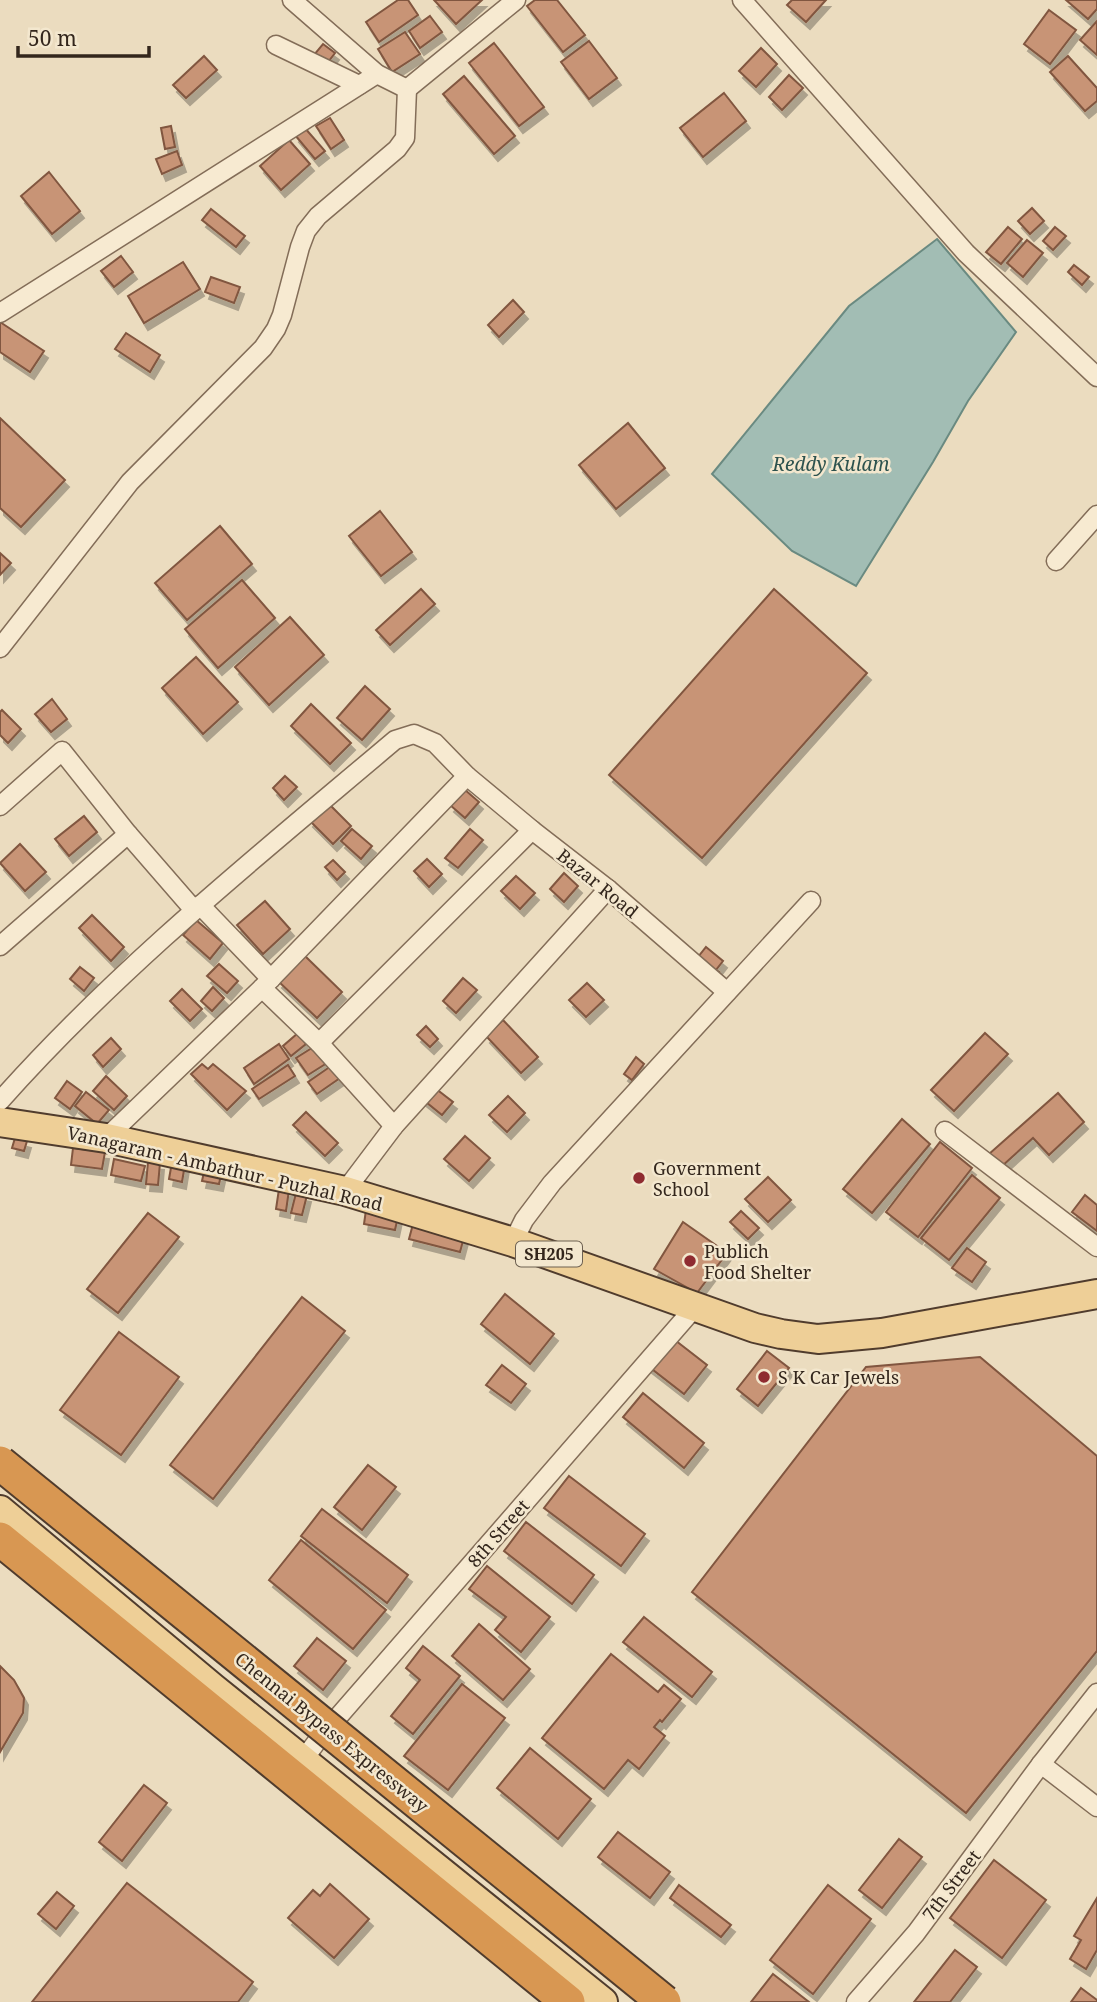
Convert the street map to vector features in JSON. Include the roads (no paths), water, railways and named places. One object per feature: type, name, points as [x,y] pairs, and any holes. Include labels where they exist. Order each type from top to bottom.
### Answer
[{"type":"highway","name":"Chennai Bypass Expressway","points":[[0,1463],[664,2002]]},
{"type":"highway","points":[[0,1539],[568,2002]]},
{"type":"main road","name":"Vanagaram - Ambathur - Puzhal Road","points":[[0,1122],[106,1138],[345,1192],[513,1242],[755,1328],[781,1334],[818,1339],[882,1333],[1097,1294]]},
{"type":"main road","points":[[0,1478],[220,1655],[311,1750],[603,2002]]},
{"type":"main road","points":[[0,1510],[213,1688],[311,1750],[640,2002]]},
{"type":"street","points":[[292,0],[377,74],[407,89]]},
{"type":"street","points":[[0,648],[130,482],[263,348],[282,315],[306,231],[318,216],[397,149],[405,138],[407,89],[516,0]]},
{"type":"street","points":[[742,0],[966,253],[1097,377]]},
{"type":"street","points":[[276,45],[359,85]]},
{"type":"street","points":[[0,313],[377,74]]},
{"type":"street","points":[[1056,561],[1097,515]]},
{"type":"street","name":"Bazar Road","points":[[0,1101],[43,1052],[197,908],[395,740],[414,734],[435,743],[467,776],[608,889],[727,992]]},
{"type":"street","points":[[0,806],[62,751],[128,834],[394,1126]]},
{"type":"street","points":[[106,1138],[266,983],[467,776]]},
{"type":"street","points":[[319,1043],[532,830]]},
{"type":"street","points":[[0,946],[128,834]]},
{"type":"street","points":[[345,1192],[394,1126],[608,889]]},
{"type":"street","points":[[513,1242],[524,1220],[552,1183],[811,901]]},
{"type":"street","points":[[945,1131],[1097,1247]]},
{"type":"street","name":"8th Street","points":[[311,1750],[695,1307]]},
{"type":"street","name":"7th Street","points":[[856,2002],[916,1933],[1097,1693]]},
{"type":"street","points":[[1041,1764],[1097,1807]]},
{"type":"water","name":"Reddy Kulam","points":[[937,239],[1016,332],[968,401],[856,586],[792,551],[712,474],[849,306]]},
{"type":"place","name":"Government School","points":[[639,1178]]},
{"type":"place","name":"Publich Food Shelter","points":[[690,1261]]},
{"type":"place","name":"S K Car Jewels","points":[[764,1377]]}]
